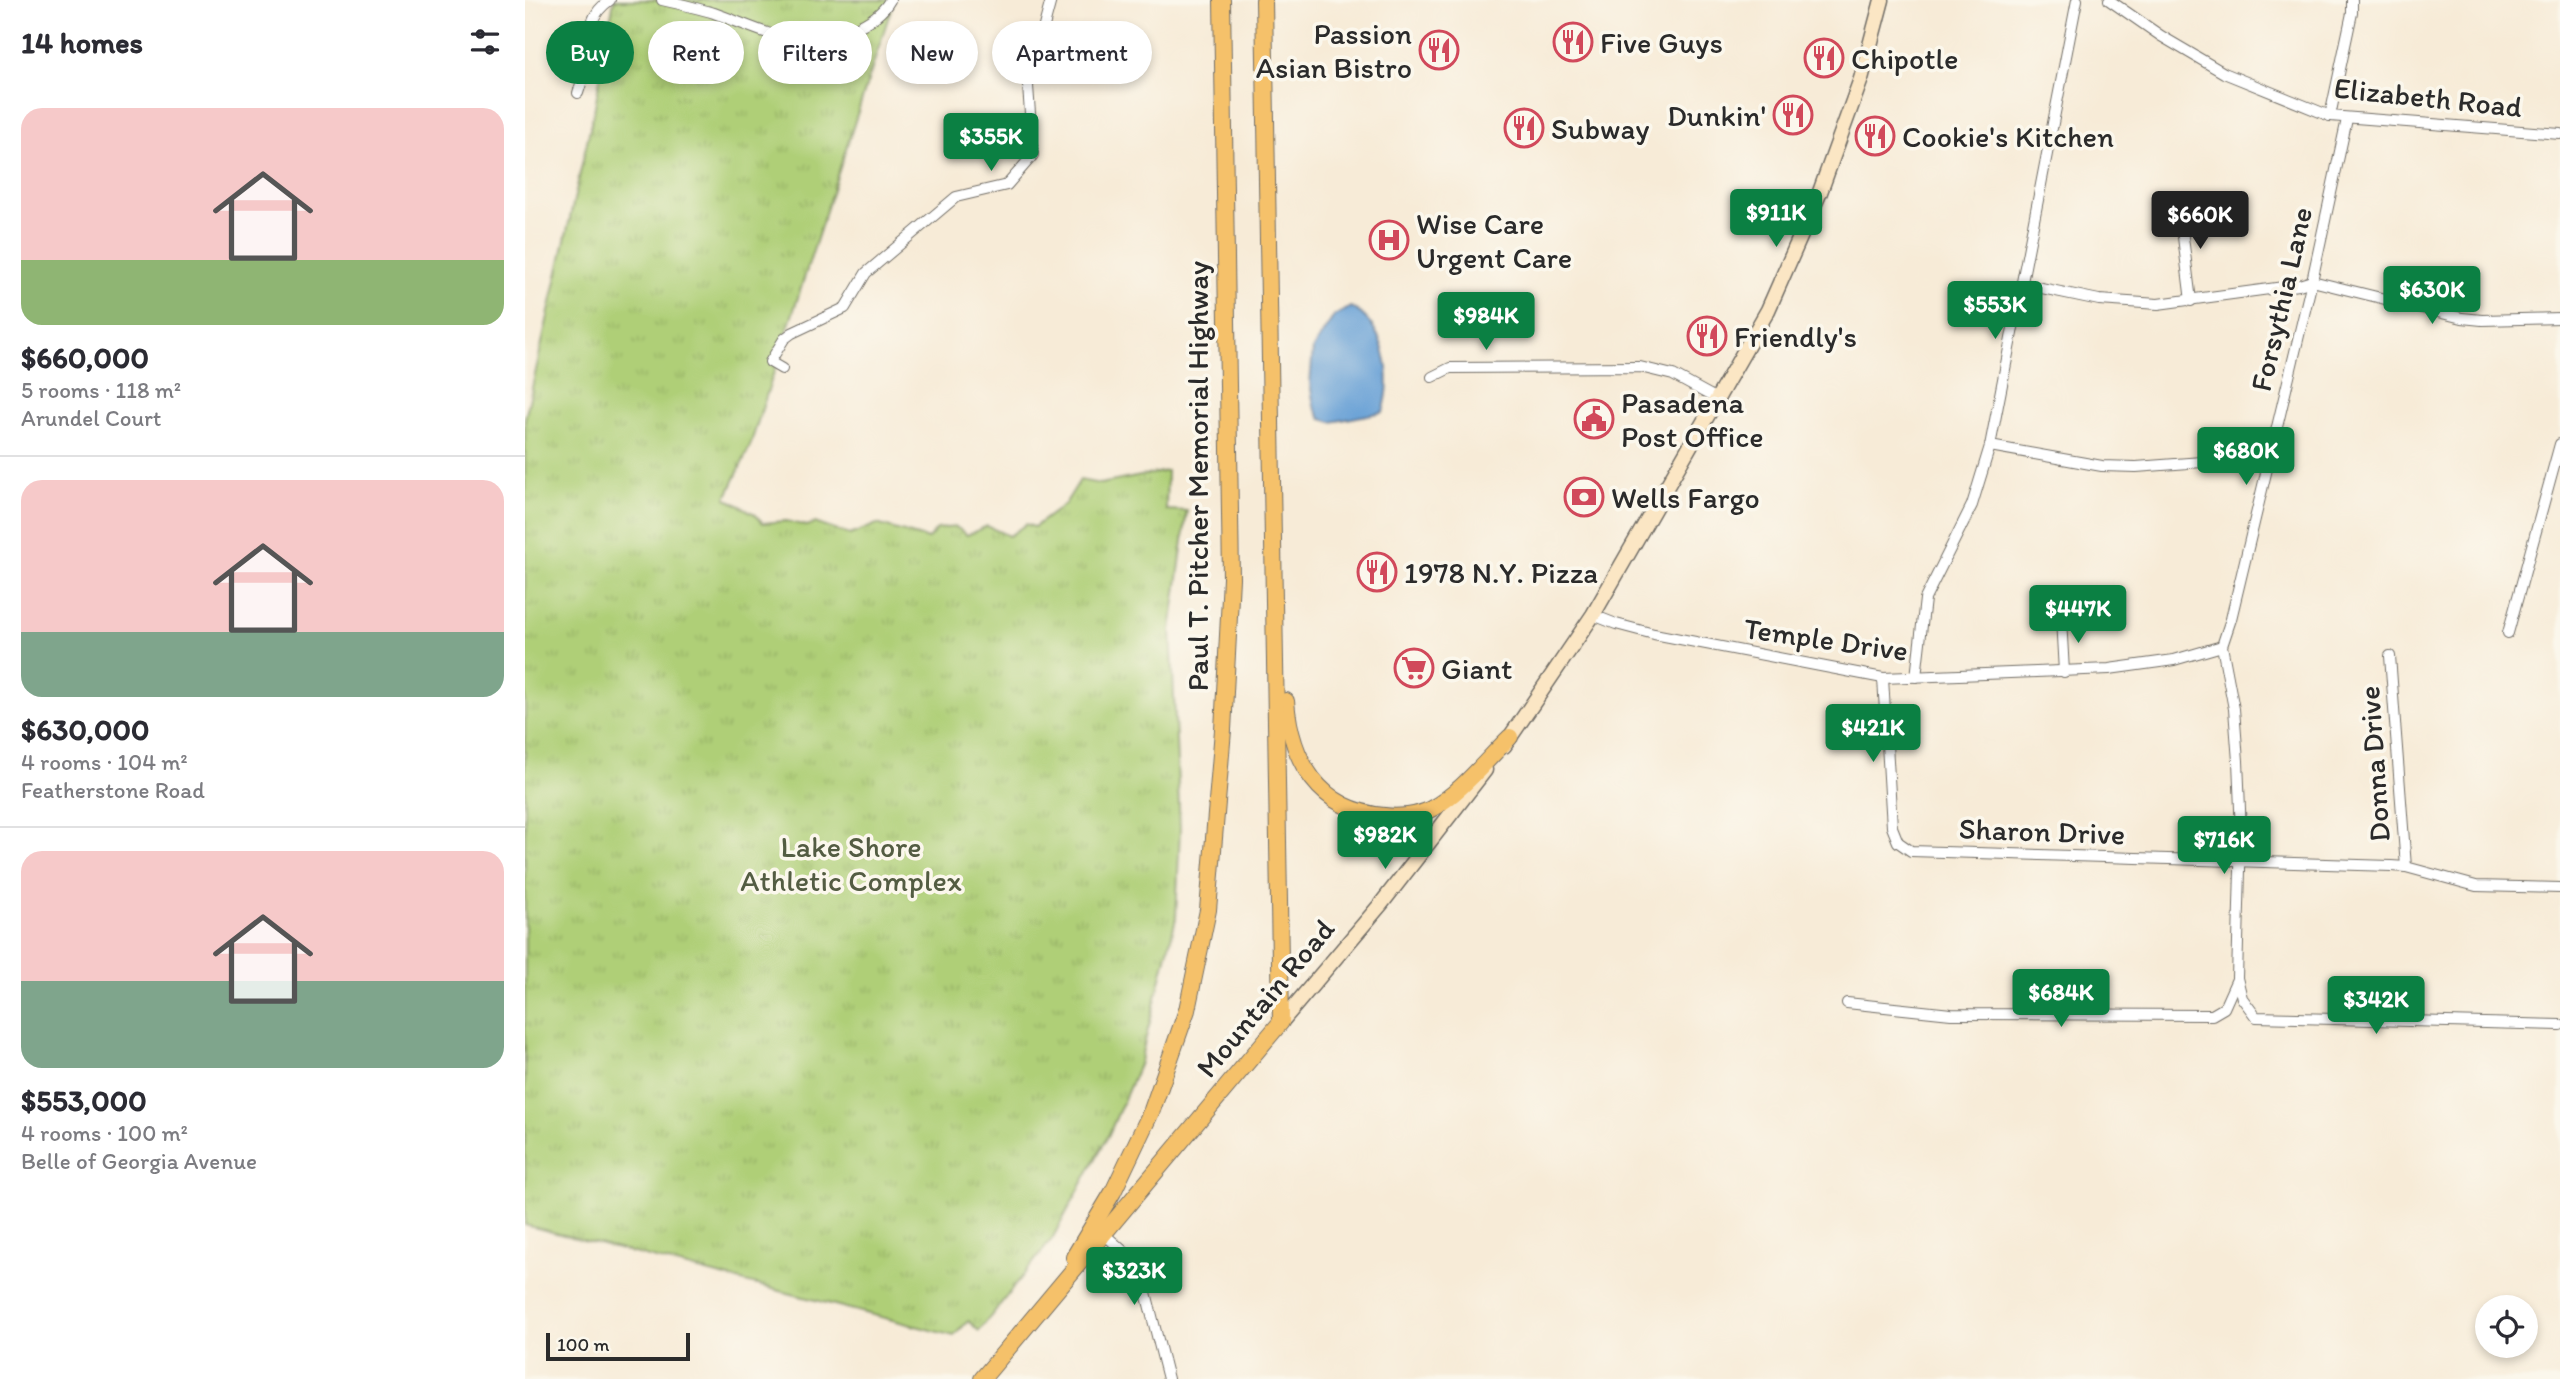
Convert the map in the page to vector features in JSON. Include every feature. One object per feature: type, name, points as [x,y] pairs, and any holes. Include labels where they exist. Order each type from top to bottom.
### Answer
[{"type":"main road","name":"Paul T. Pitcher Memorial Highway","points":[[1052,1296],[1113,1192],[1152,1110],[1187,1010],[1208,910],[1220,771],[1231,578],[1222,0]]},
{"type":"main road","points":[[1265,0],[1281,1022]]},
{"type":"main road","name":"Mountain Road","points":[[982,1379],[1381,904],[1457,809],[1593,615],[1768,310],[1820,192],[1861,79],[1882,0]]},
{"type":"main road","points":[[1275,576],[1287,717],[1292,742],[1302,764],[1316,784],[1333,799],[1370,815],[1389,817],[1430,810],[1448,798],[1510,737]]},
{"type":"street","points":[[578,93],[586,65],[591,21],[596,10],[610,0]]},
{"type":"street","points":[[662,0],[711,12],[782,38],[809,41],[840,34],[859,26],[877,16],[890,0]]},
{"type":"street","points":[[782,369],[770,362],[784,338],[845,308],[866,274],[956,197],[1007,185],[1033,155],[1028,86],[1051,0]]},
{"type":"street","points":[[1916,677],[1925,599],[1972,505],[1990,446],[2077,0]]},
{"type":"street","name":"Elizabeth Road","points":[[2109,0],[2161,36],[2224,73],[2330,116],[2560,134]]},
{"type":"street","points":[[2330,116],[2352,13],[2352,0]]},
{"type":"street","name":"Forsythia Lane","points":[[2237,978],[2240,861],[2234,709],[2222,646],[2231,619],[2312,281],[2347,119]]},
{"type":"street","points":[[2179,205],[2190,302]]},
{"type":"street","points":[[2022,284],[2117,303],[2158,304],[2190,302],[2312,281],[2462,318],[2560,318]]},
{"type":"street","points":[[1432,377],[1450,368],[1640,367],[1673,375],[1717,399]]},
{"type":"street","points":[[2508,633],[2560,444]]},
{"type":"street","points":[[1990,446],[2102,466],[2136,467],[2269,457]]},
{"type":"street","name":"Temple Drive","points":[[1593,615],[1654,634],[1883,678],[2064,672],[2143,666],[2222,646]]},
{"type":"street","points":[[2061,618],[2064,672]]},
{"type":"street","name":"Donna Drive","points":[[2391,656],[2406,867]]},
{"type":"street","name":"Sharon Drive","points":[[1883,678],[1892,827],[1898,842],[1910,851],[2406,867],[2476,886],[2560,888]]},
{"type":"street","points":[[1847,1003],[1951,1014],[2212,1015],[2224,1008],[2237,978]]},
{"type":"street","points":[[2237,978],[2242,998],[2256,1017],[2560,1025]]},
{"type":"street","points":[[1104,1234],[1139,1265],[1168,1379]]},
{"type":"green space","name":"Lake Shore Athletic Complex","points":[[614,0],[894,0],[872,68],[872,21],[758,21],[758,84],[867,84],[750,446],[726,498],[755,514],[763,523],[786,521],[807,526],[815,523],[850,535],[877,524],[928,539],[937,529],[956,527],[967,535],[987,526],[1009,536],[1026,524],[1034,527],[1065,504],[1080,480],[1100,484],[1167,471],[1166,510],[1187,511],[1171,630],[1180,829],[1176,918],[1139,1065],[1109,1134],[1052,1239],[979,1331],[968,1321],[954,1336],[525,1225],[525,419],[599,84],[634,84],[634,21],[610,21]]},
{"type":"water","points":[[1351,307],[1372,326],[1379,339],[1387,368],[1386,398],[1383,412],[1332,422],[1321,419],[1314,406],[1310,384],[1313,348],[1334,316]]},
{"type":"place","name":"Five Guys","points":[[1573,42]]},
{"type":"place","name":"Passion Asian Bistro","points":[[1439,50]]},
{"type":"place","name":"Chipotle","points":[[1824,58]]},
{"type":"place","name":"Dunkin'","points":[[1793,115]]},
{"type":"place","name":"Subway","points":[[1524,128]]},
{"type":"place","name":"Cookie's Kitchen","points":[[1875,136]]},
{"type":"place","name":"Wise Care Urgent Care","points":[[1389,240]]},
{"type":"place","name":"Friendly's","points":[[1707,336]]},
{"type":"place","name":"Pasadena Post Office","points":[[1594,419]]},
{"type":"place","name":"Wells Fargo","points":[[1584,497]]},
{"type":"place","name":"1978 N.Y. Pizza","points":[[1377,572]]},
{"type":"place","name":"Giant","points":[[1414,668]]}]
